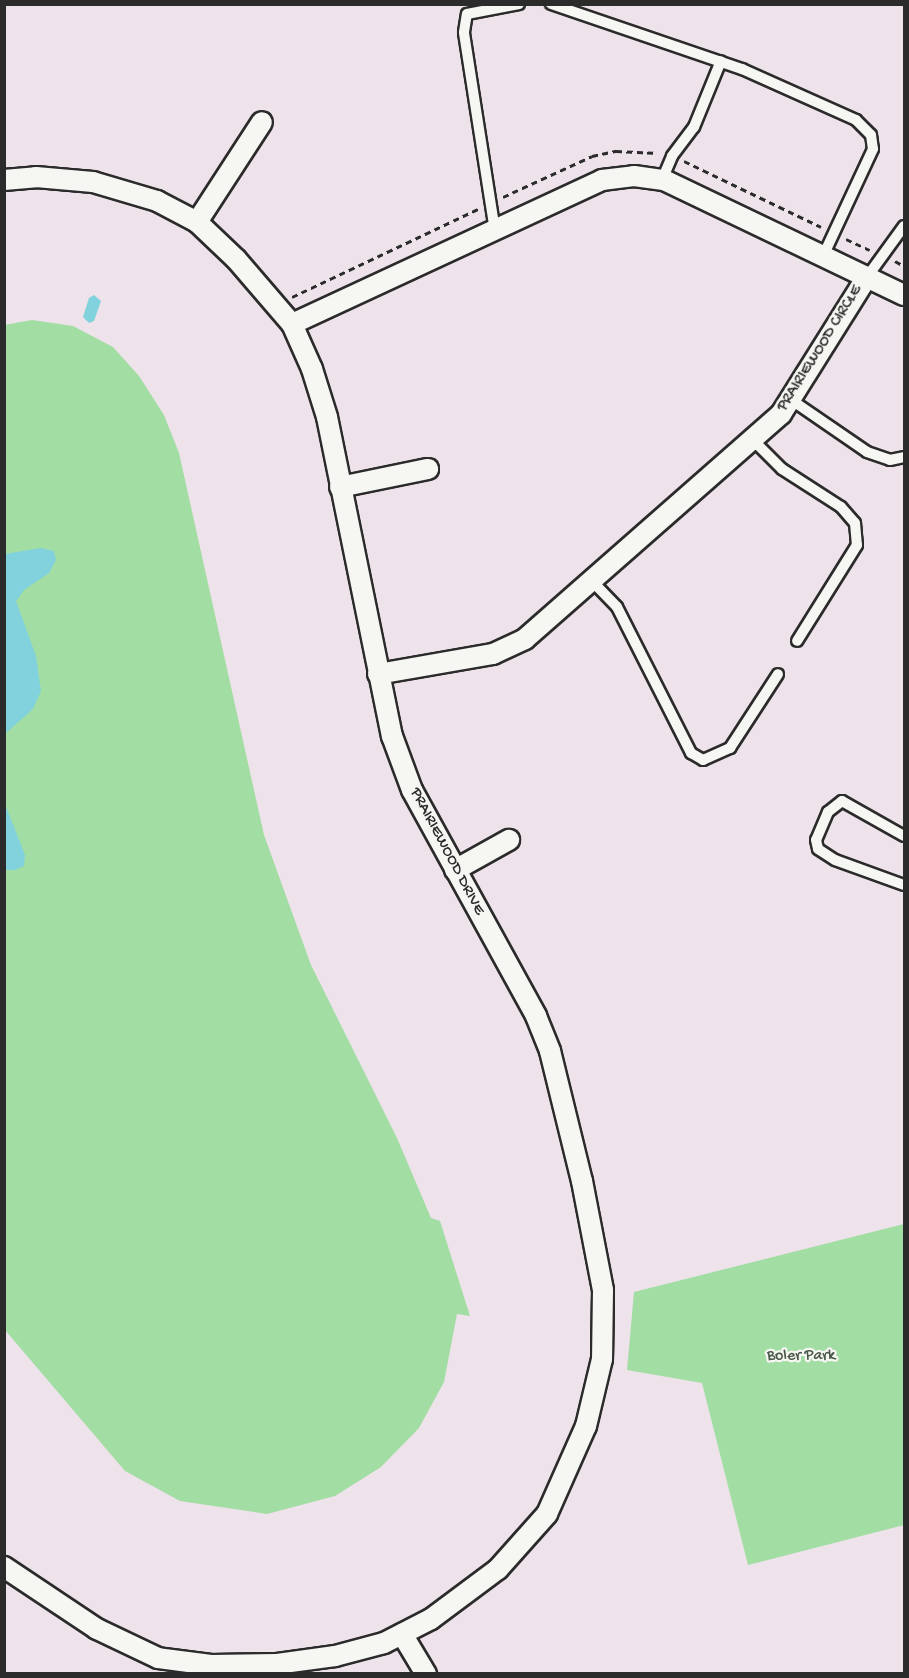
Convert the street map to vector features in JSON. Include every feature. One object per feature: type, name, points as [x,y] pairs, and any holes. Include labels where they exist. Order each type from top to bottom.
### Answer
[{"type":"street","points":[[197,222],[262,122]]},
{"type":"street","name":"PRAIRIEWOOD CIRCLE","points":[[292,324],[602,180],[634,176],[662,180],[867,278],[781,414],[590,579],[525,639],[494,654],[378,674]]},
{"type":"street","name":"PRAIRIEWOOD DRIVE","points":[[4,180],[36,177],[93,182],[157,201],[197,222],[243,267],[292,324],[324,408],[392,736],[412,790],[536,1016],[550,1052],[582,1181],[603,1290],[602,1359],[580,1446],[547,1514],[498,1569],[431,1619],[384,1643],[302,1662],[156,1666],[8,1578]]},
{"type":"street","points":[[867,278],[904,295]]},
{"type":"street","points":[[340,487],[428,469]]},
{"type":"street","points":[[455,870],[509,840]]},
{"type":"street","points":[[402,1634],[426,1674]]},
{"type":"lane","points":[[495,231],[464,32],[467,15],[519,4]]},
{"type":"lane","points":[[551,4],[721,61],[856,120],[870,135],[873,149],[865,172],[823,256]]},
{"type":"lane","points":[[662,180],[672,156],[694,127],[721,61]]},
{"type":"lane","points":[[867,278],[904,226]]},
{"type":"lane","points":[[790,399],[867,452],[890,460],[904,456]]},
{"type":"lane","points":[[753,440],[782,469],[841,507],[855,523],[856,545],[797,641]]},
{"type":"lane","points":[[590,579],[616,607],[691,753],[703,760],[730,748],[778,674]]},
{"type":"lane","points":[[904,836],[842,801],[828,812],[816,840],[818,849],[835,860],[904,885]]},
{"type":"path","points":[[287,299],[592,156],[643,150],[672,156],[904,266]]},
{"type":"green space","points":[[32,320],[73,326],[113,347],[139,376],[164,415],[179,453],[264,835],[311,965],[397,1138],[431,1218],[440,1221],[470,1316],[457,1314],[444,1382],[419,1428],[381,1467],[335,1496],[267,1514],[180,1501],[125,1471],[5,1330],[4,325]]},
{"type":"green space","name":"Boler Park","points":[[904,1224],[904,1525],[748,1565],[702,1383],[627,1370],[634,1292]]},
{"type":"water","points":[[94,295],[101,301],[94,321],[89,323],[83,317],[89,298]]},
{"type":"water","points":[[41,548],[54,551],[56,560],[49,573],[24,590],[16,601],[36,656],[41,691],[33,709],[5,734],[5,554]]},
{"type":"water","points":[[5,804],[25,855],[24,866],[15,870],[5,870]]}]
